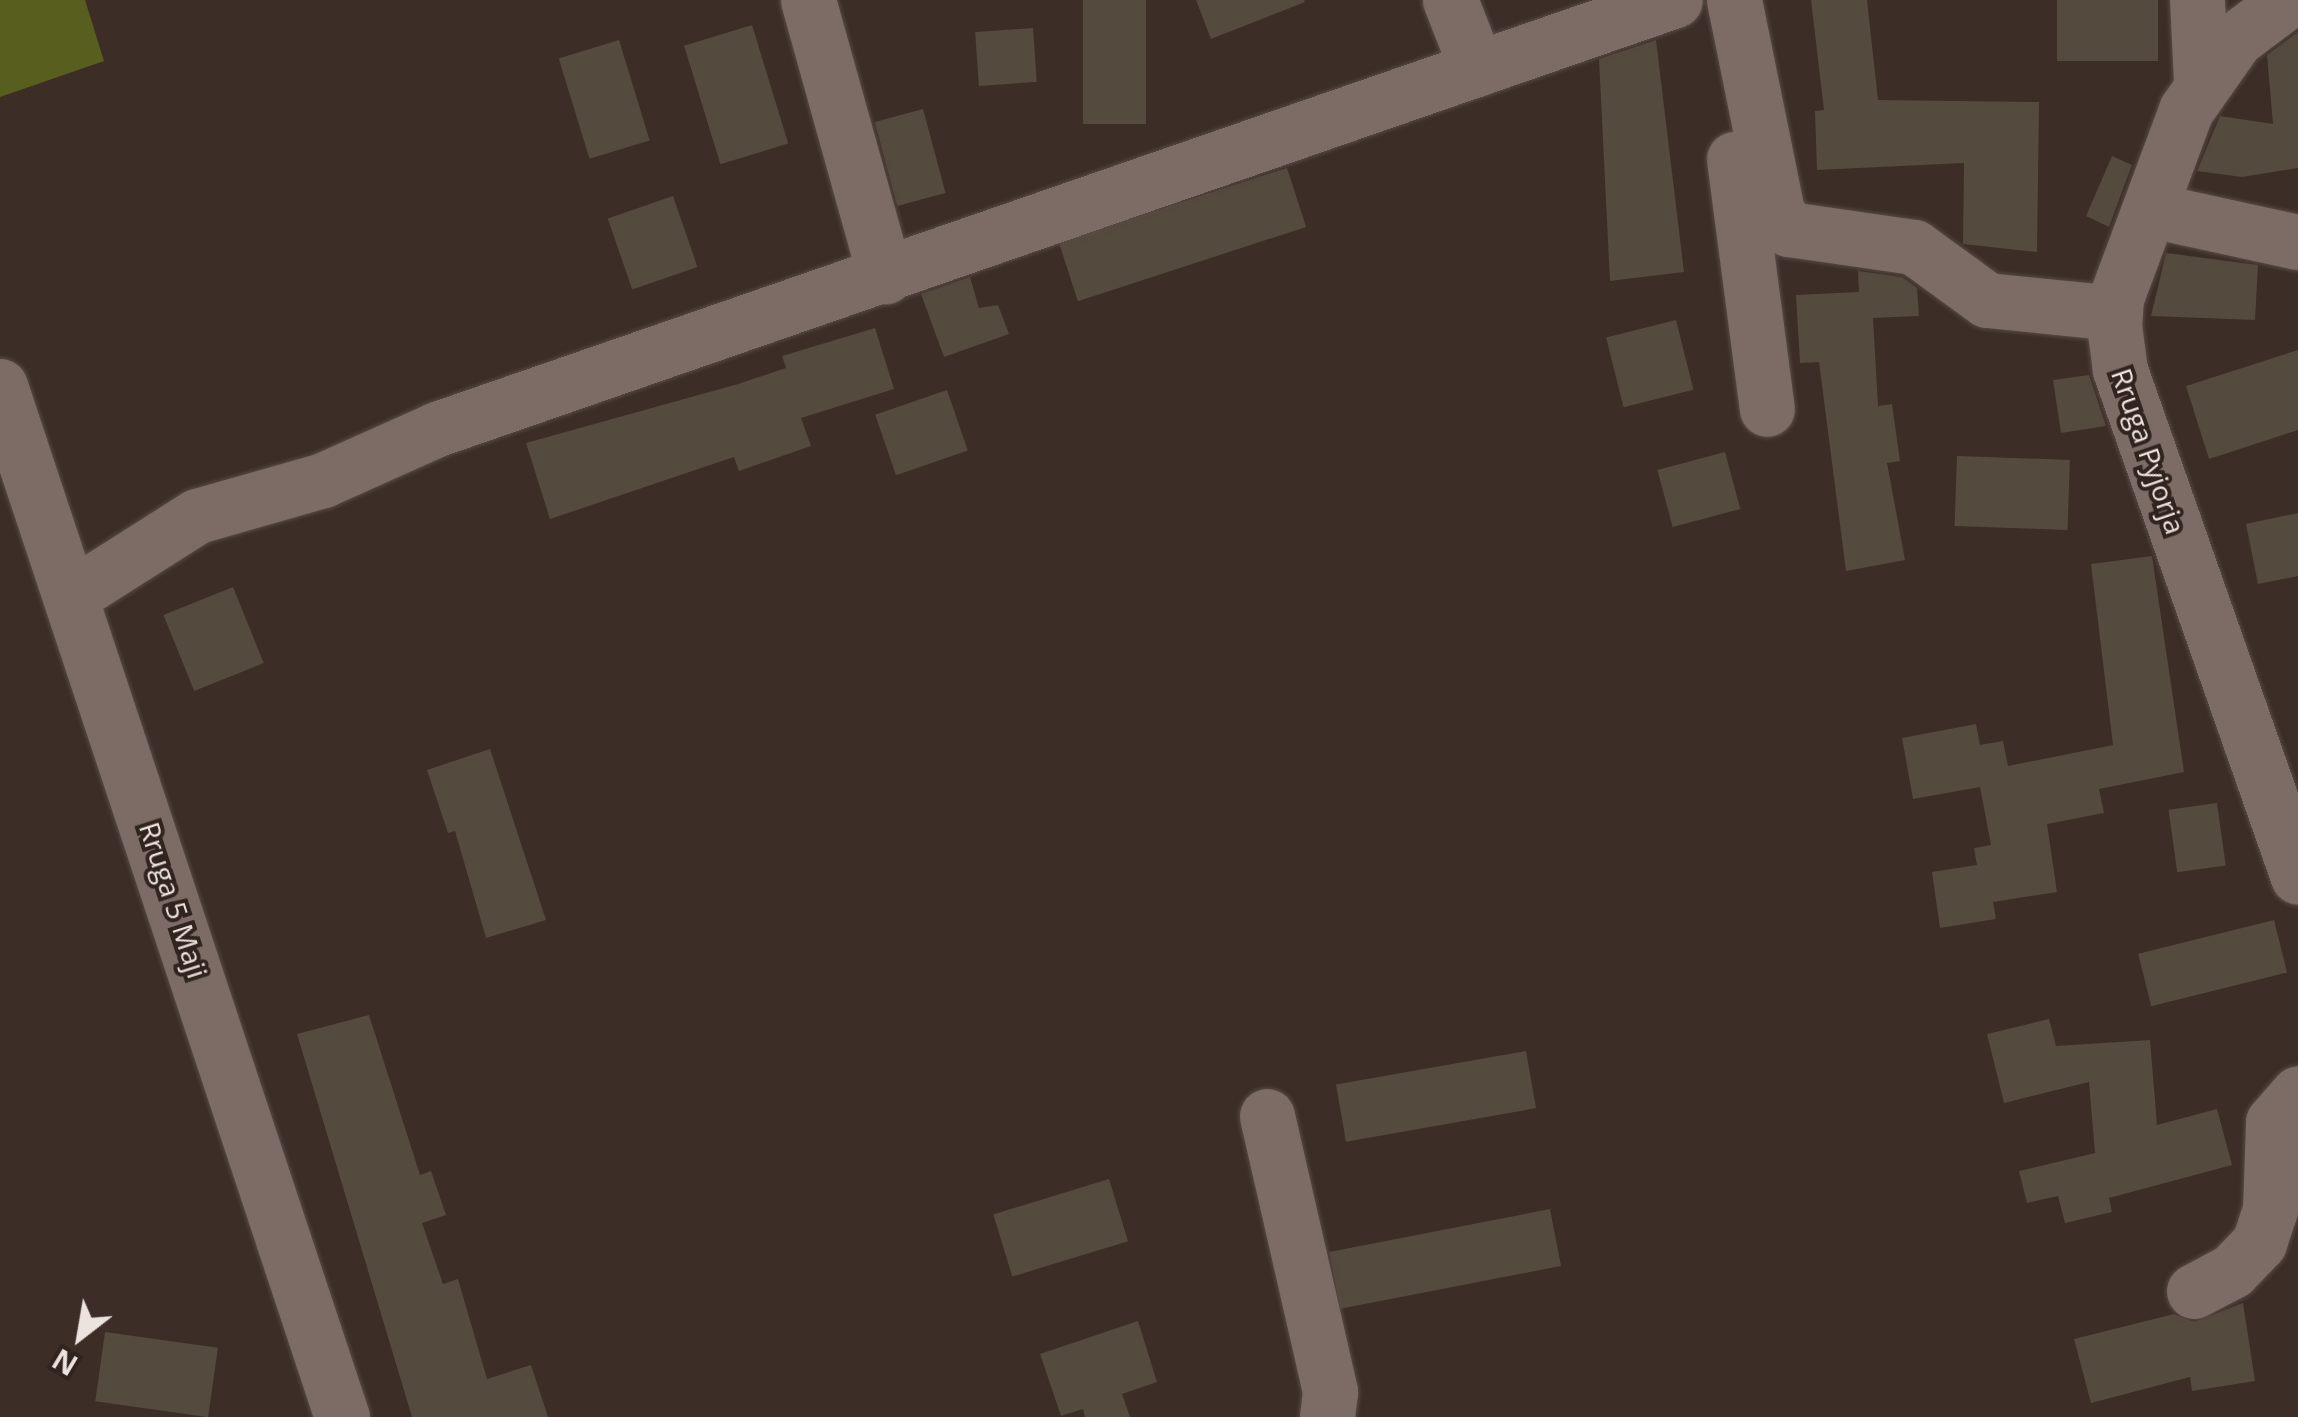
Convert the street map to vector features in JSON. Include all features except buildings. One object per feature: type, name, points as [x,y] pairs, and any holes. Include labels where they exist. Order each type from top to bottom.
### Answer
[{"type":"street","points":[[808,0],[885,276]]},
{"type":"street","points":[[1450,0],[1477,69]]},
{"type":"street","points":[[74,594],[197,516],[323,480],[437,429],[1675,0]]},
{"type":"street","points":[[1704,0],[1767,409]]},
{"type":"street","points":[[1734,0],[1778,212],[1790,229],[1914,248],[1987,300],[2114,313]]},
{"type":"street","points":[[2198,0],[2201,81]]},
{"type":"street","name":"Rruga Pyjorja","points":[[2288,0],[2236,40],[2201,81],[2114,313],[2120,370],[2298,878]]},
{"type":"street","points":[[2151,210],[2298,242]]},
{"type":"street","name":"Rruga 5 Maji","points":[[0,386],[74,594],[342,1417]]},
{"type":"street","points":[[2194,1292],[2232,1270],[2259,1242],[2270,1210],[2272,1122],[2298,1093]]},
{"type":"street","points":[[1267,1116],[1330,1392],[1328,1417]]},
{"type":"green space","points":[[0,0],[85,0],[104,61],[0,97]]}]
